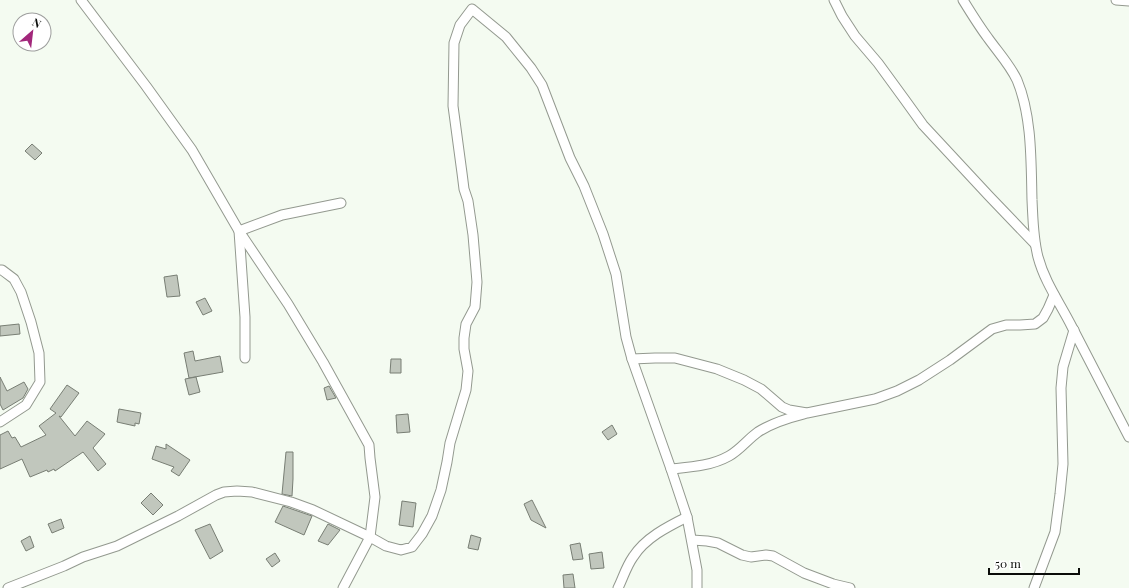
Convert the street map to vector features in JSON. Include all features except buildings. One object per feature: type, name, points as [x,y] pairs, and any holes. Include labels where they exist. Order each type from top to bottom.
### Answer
[{"type":"street","points":[[81,0],[192,150],[239,231],[288,304],[323,362],[369,445],[375,497],[370,538],[343,588]]},
{"type":"street","points":[[834,0],[855,36],[878,63],[923,125],[1035,244]]},
{"type":"street","points":[[963,0],[1007,63],[1017,80],[1024,104],[1031,145],[1035,244],[1046,281],[1074,330],[1129,437]]},
{"type":"street","points":[[1116,0],[1129,1]]},
{"type":"street","points":[[8,588],[83,557],[117,546],[224,492],[252,492],[291,502],[313,510],[386,546],[401,550],[412,547],[422,534],[432,516],[441,490],[450,443],[466,390],[468,371],[464,350],[464,338],[466,324],[475,307],[477,282],[473,235],[468,201],[464,189],[453,106],[454,43],[460,25],[472,9],[506,37],[531,68],[542,85],[570,158],[584,186],[603,234],[616,274],[626,336],[632,359],[672,469],[687,517],[697,570],[697,588]]},
{"type":"street","points":[[239,231],[282,215],[341,203]]},
{"type":"street","points":[[239,231],[245,358]]},
{"type":"street","points":[[0,270],[14,279],[21,292],[32,322],[39,353],[40,382],[26,405],[0,422]]},
{"type":"street","points":[[672,469],[709,464],[729,456],[758,432],[783,420],[807,413],[876,399],[897,391],[919,380],[950,360],[992,329],[1006,325],[1020,326],[1035,324],[1043,318],[1054,295]]},
{"type":"street","points":[[1034,588],[1055,532],[1063,464],[1061,388],[1063,367],[1074,330]]},
{"type":"street","points":[[632,359],[675,358],[717,369],[761,389],[782,407],[789,410],[807,413]]},
{"type":"street","points":[[618,588],[632,557],[640,547],[654,535],[687,517]]},
{"type":"street","points":[[692,540],[718,543],[742,555],[750,557],[766,555],[773,556],[804,573],[833,584],[850,588]]}]
